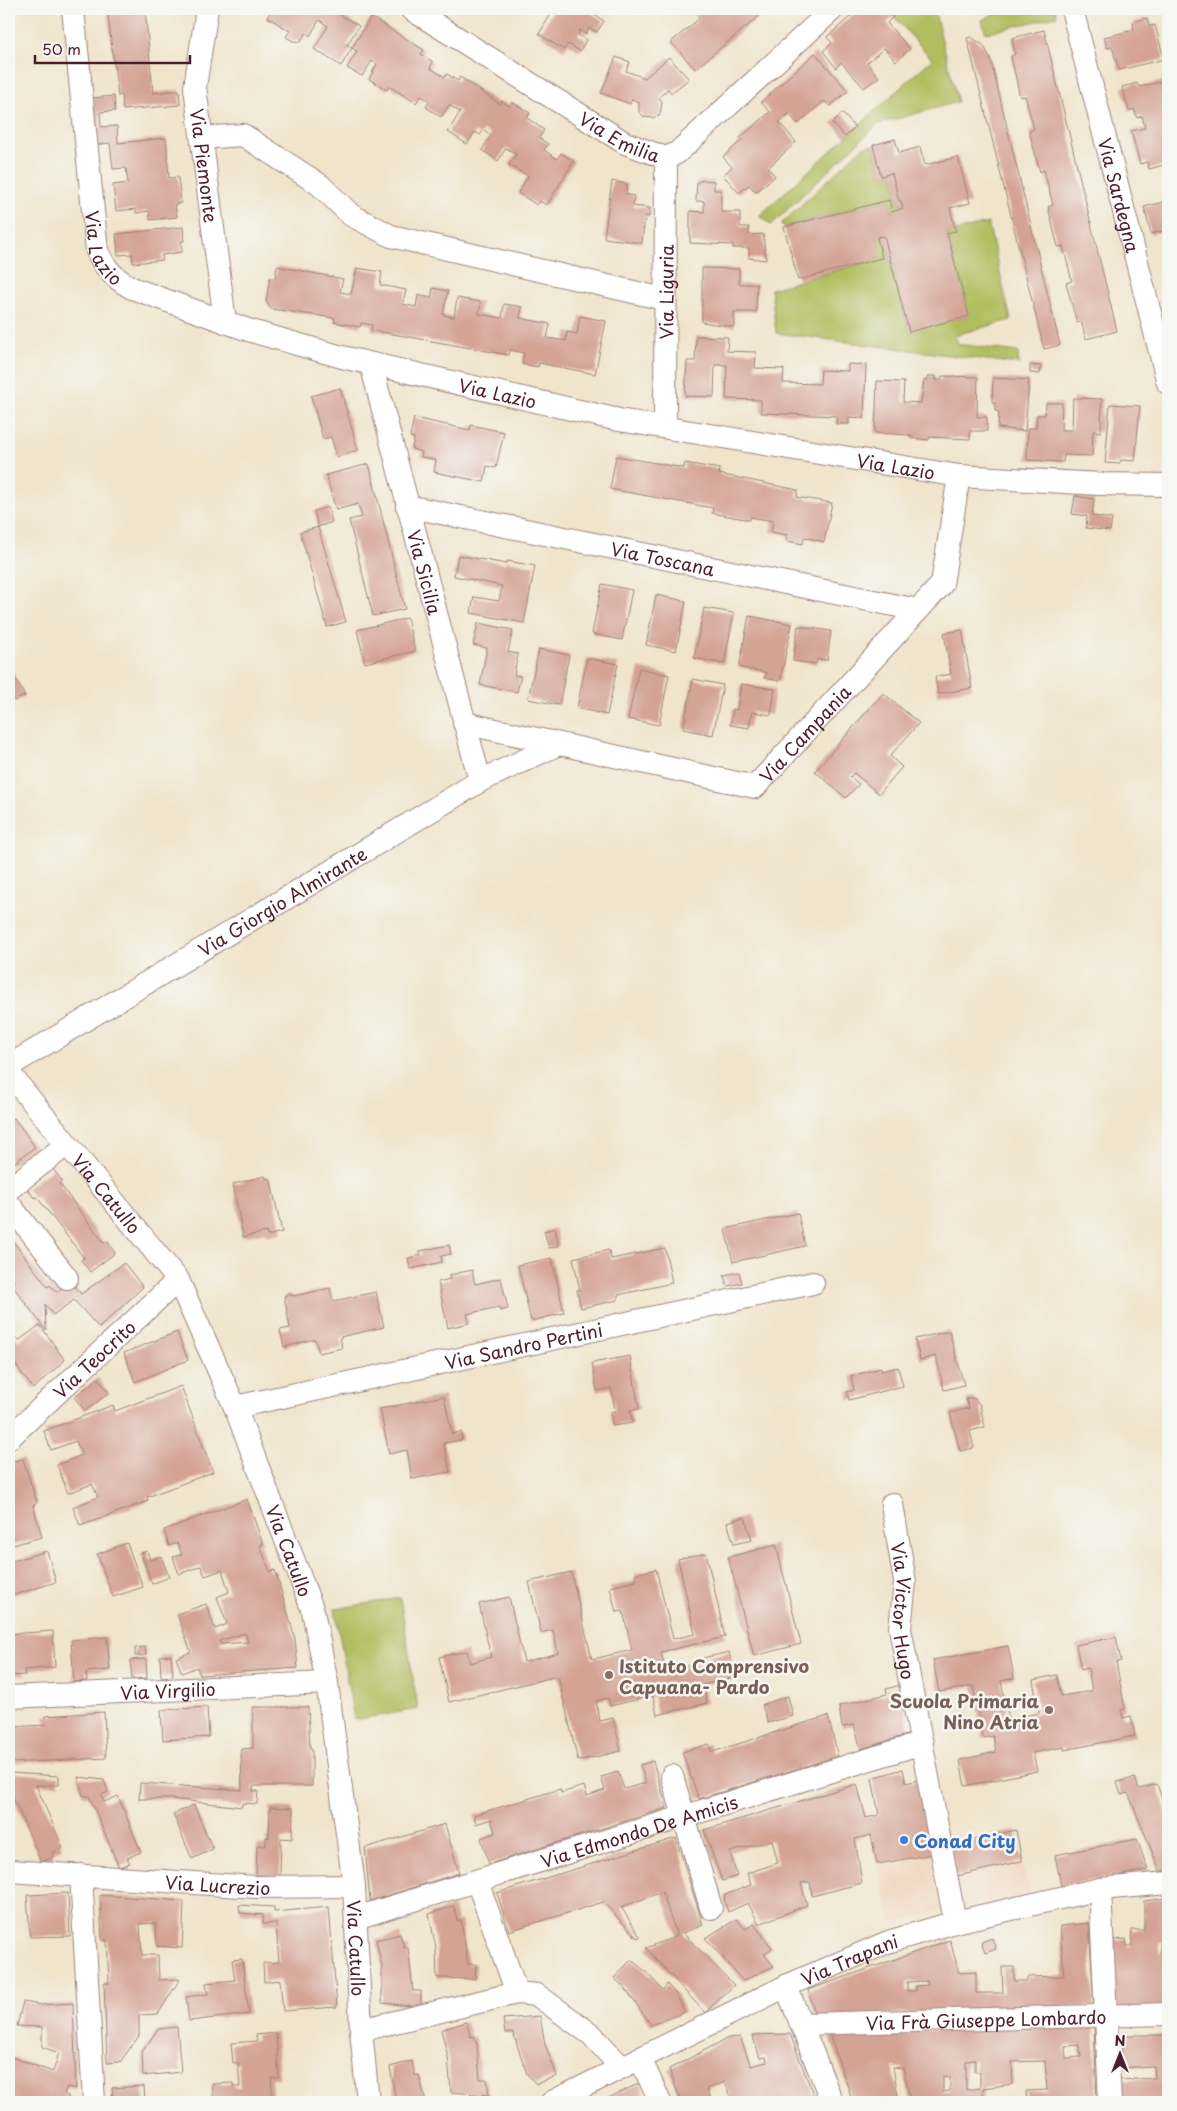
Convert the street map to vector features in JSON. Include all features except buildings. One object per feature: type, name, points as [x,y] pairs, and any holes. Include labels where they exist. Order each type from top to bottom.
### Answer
[{"type":"street","name":"Via Lazio","points":[[73,9],[97,251],[104,268],[116,279],[132,288],[225,322],[371,364],[619,420],[959,476],[1100,484],[1168,485]]},
{"type":"street","name":"Via Piemonte","points":[[207,9],[195,88],[225,322]]},
{"type":"street","name":"Via Emilia","points":[[411,9],[625,143],[666,158],[677,153],[833,9]]},
{"type":"street","name":"Via Sardegna","points":[[1072,9],[1168,383]]},
{"type":"street","points":[[202,138],[243,134],[320,185],[351,215],[391,236],[664,299]]},
{"type":"street","name":"Via Liguria","points":[[665,427],[666,158]]},
{"type":"street","name":"Via Sicilia","points":[[371,364],[480,781]]},
{"type":"street","name":"Via Campania","points":[[464,724],[755,787],[942,584],[959,476]]},
{"type":"street","name":"Via Toscana","points":[[408,506],[918,610]]},
{"type":"street","name":"Via Giorgio Almirante","points":[[9,1066],[480,781],[559,744]]},
{"type":"street","name":"Via Catullo","points":[[9,1073],[178,1280],[235,1407],[313,1611],[327,1683],[354,1886],[361,2030],[368,2102]]},
{"type":"street","points":[[9,1189],[66,1145]]},
{"type":"street","points":[[9,1204],[67,1278]]},
{"type":"street","name":"Via Teocrito","points":[[9,1438],[178,1280]]},
{"type":"street","name":"Via Sandro Pertini","points":[[235,1407],[813,1283]]},
{"type":"street","name":"Via Victor Hugo","points":[[892,1504],[905,1582],[900,1628],[955,1922]]},
{"type":"street","name":"Via Virgilio","points":[[9,1697],[327,1683]]},
{"type":"street","name":"Via Edmondo De Amicis","points":[[356,1918],[922,1743]]},
{"type":"street","points":[[672,1776],[711,1908]]},
{"type":"street","name":"Via Lucrezio","points":[[9,1871],[256,1887],[354,1886]]},
{"type":"street","points":[[81,1876],[94,2102]]},
{"type":"street","points":[[477,1881],[517,1993]]},
{"type":"street","name":"Via Trapani","points":[[552,2102],[786,1986],[888,1942],[955,1922],[1100,1889],[1168,1883]]},
{"type":"street","points":[[1100,1889],[1110,2102]]},
{"type":"street","points":[[786,1986],[832,2102]]},
{"type":"street","points":[[361,2030],[517,1993],[537,1995],[630,2063],[660,2102]]},
{"type":"street","name":"Via Frà Giuseppe Lombardo","points":[[802,2024],[1168,2014]]},
{"type":"shaded area","points":[[933,1854],[941,1911],[892,1923],[877,1864]]},
{"type":"shaded area","points":[[1022,1861],[1030,1895],[963,1910],[957,1876]]},
{"type":"green space","points":[[887,9],[934,9],[958,102],[878,124],[771,225],[759,216],[932,59]]},
{"type":"green space","points":[[1003,9],[1055,9],[1057,16],[986,33],[982,20]]},
{"type":"green space","points":[[873,145],[881,176],[892,173],[899,201],[901,201],[903,208],[892,212],[889,200],[784,227],[781,224],[863,147]]},
{"type":"green space","points":[[988,223],[1011,320],[955,335],[958,344],[1018,352],[1019,364],[776,333],[771,289],[881,258],[877,237],[884,236],[909,331],[968,316],[947,233]]},
{"type":"green space","points":[[400,1598],[418,1709],[354,1720],[335,1609]]},
{"type":"place","name":"Istituto Comprensivo Capuana- Pardo","points":[[609,1675]]},
{"type":"place","name":"Scuola Primaria Nino Atria","points":[[1049,1710]]},
{"type":"place","name":"Conad City","points":[[904,1840]]}]
